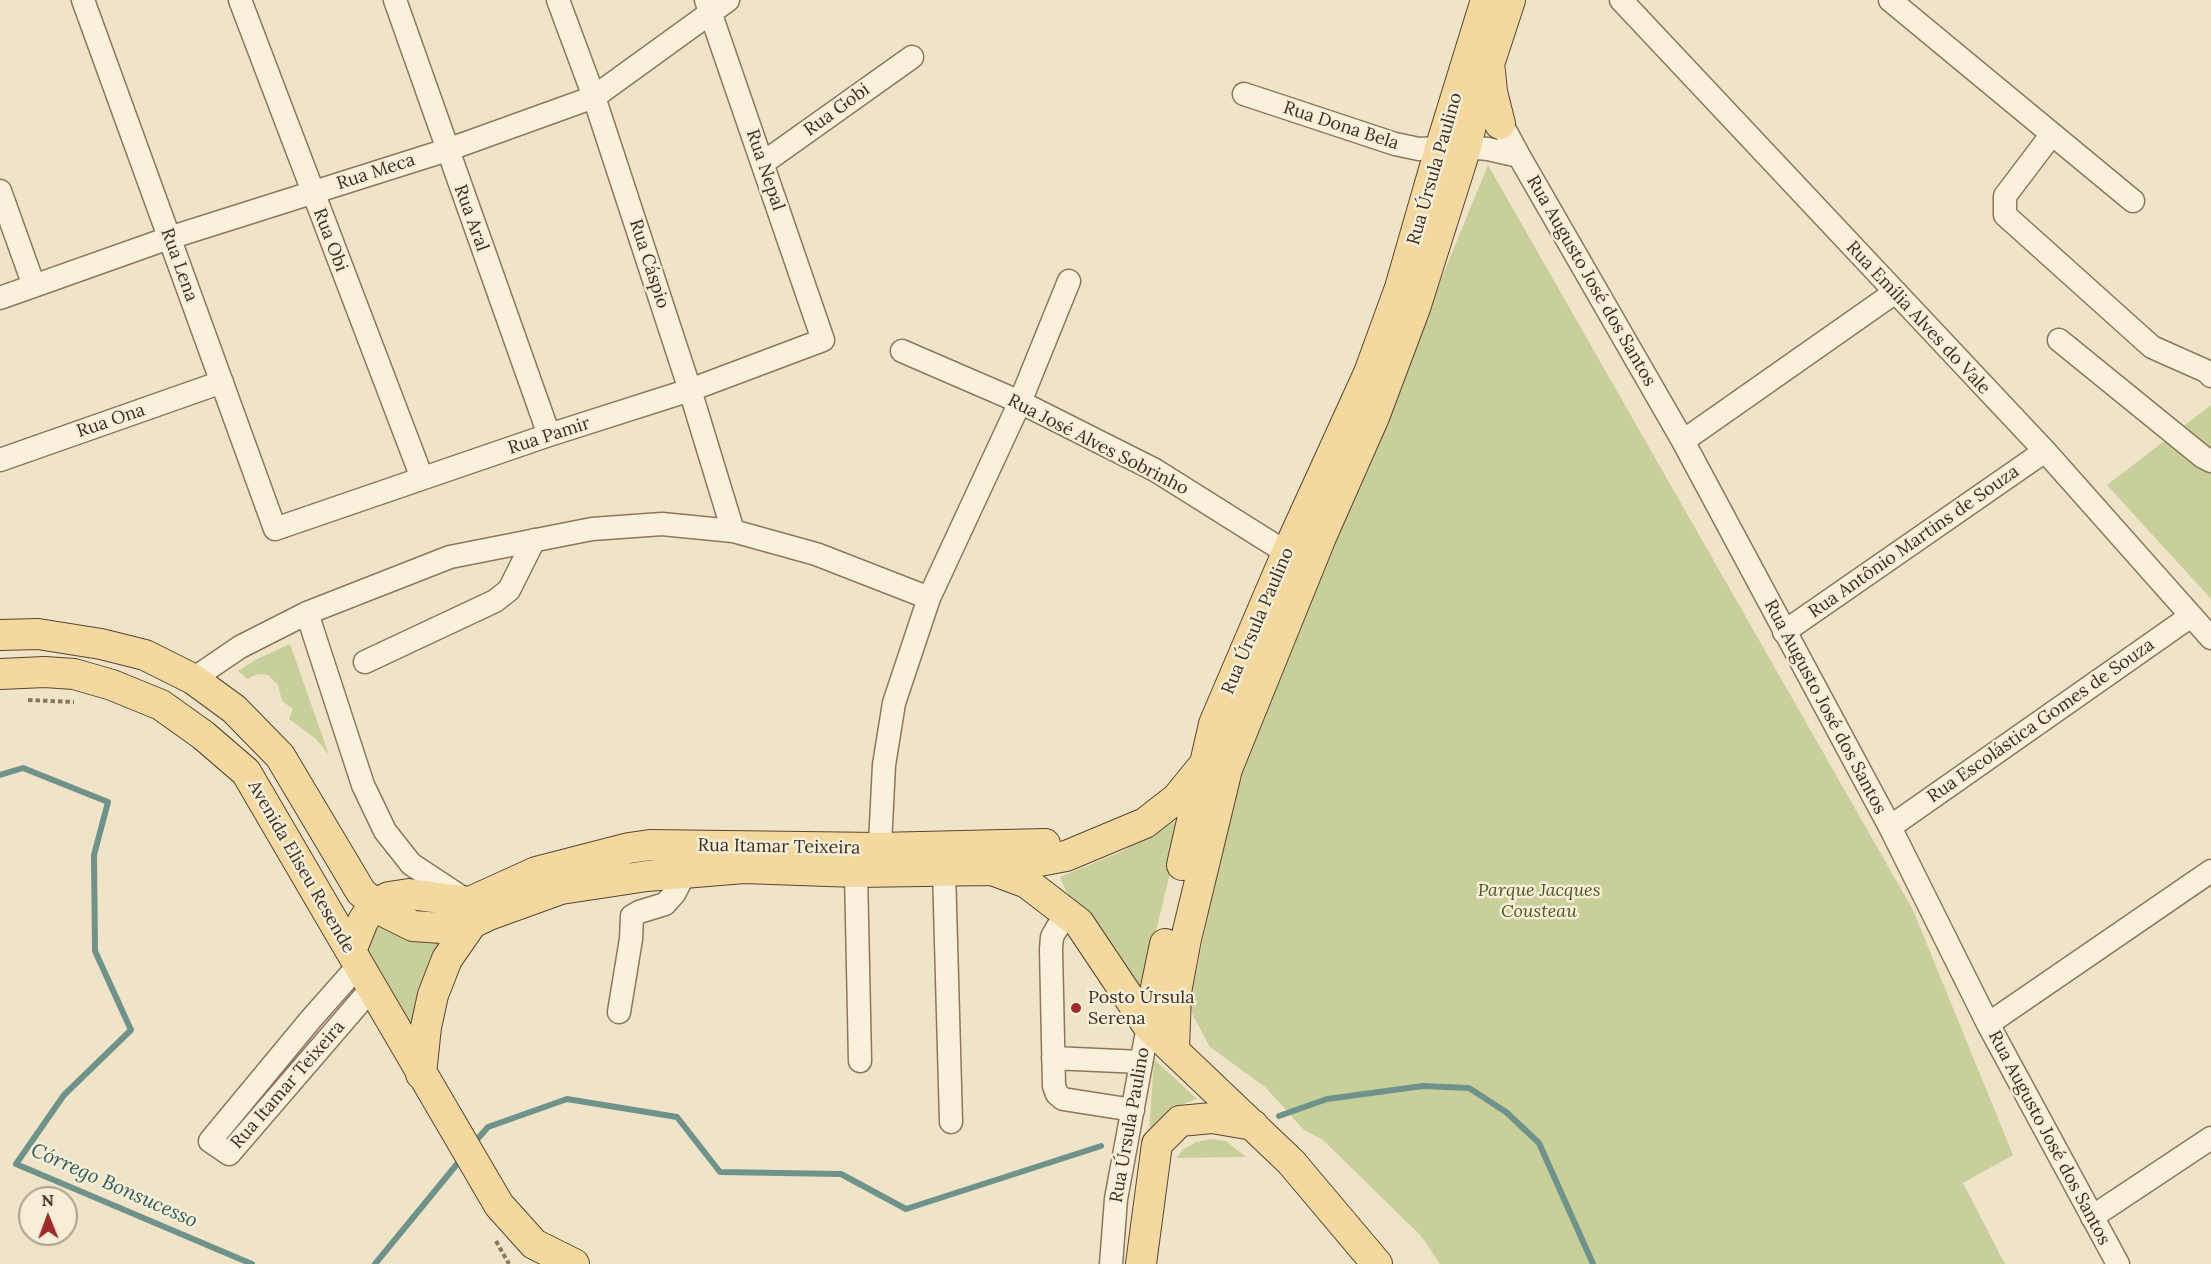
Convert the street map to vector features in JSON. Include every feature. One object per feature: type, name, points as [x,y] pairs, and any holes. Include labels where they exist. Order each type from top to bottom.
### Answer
[{"type":"main road","name":"Rua Úrsula Paulino","points":[[1174,1050],[1176,992],[1186,939],[1227,769],[1321,537],[1374,417],[1415,308],[1466,102],[1486,0]]},
{"type":"main road","name":"Rua Úrsula Paulino","points":[[1466,102],[1490,62],[1510,0]]},
{"type":"main road","points":[[1490,62],[1492,93],[1500,124]]},
{"type":"main road","name":"Rua Úrsula Paulino","points":[[1148,1026],[1214,724],[1287,553],[1369,373],[1453,148]]},
{"type":"main road","name":"Avenida Eliseu Resende","points":[[0,635],[38,634],[100,644],[145,655],[193,679],[234,710],[280,756],[355,884],[383,911],[413,926],[442,928],[477,914]]},
{"type":"main road","name":"Avenida Eliseu Resende","points":[[0,674],[45,672],[75,674],[112,684],[161,705],[203,735],[246,772],[448,1122],[499,1205],[534,1244],[574,1264]]},
{"type":"main road","name":"Rua Itamar Teixeira","points":[[477,914],[536,872],[629,848],[651,845],[944,870],[991,870],[1066,856],[1145,823],[1177,798],[1203,766]]},
{"type":"main road","name":"Rua Itamar Teixeira","points":[[477,914],[561,889],[647,876],[744,868],[871,864],[1099,843]]},
{"type":"main road","name":"Rua Itamar Teixeira","points":[[991,870],[1027,883],[1079,923],[1148,1026],[1291,1162],[1377,1264]]},
{"type":"main road","name":"Rua Itamar Teixeira","points":[[360,969],[363,921],[375,904]]},
{"type":"main road","points":[[421,1074],[426,1027],[433,995],[447,959],[477,914]]},
{"type":"main road","name":"Rua Úrsula Paulino","points":[[1141,1264],[1157,1144],[1180,1121],[1212,1118],[1253,1125]]},
{"type":"street","name":"Rua Lena","points":[[83,0],[275,529]]},
{"type":"street","name":"Rua Obi","points":[[240,0],[422,478]]},
{"type":"street","name":"Rua Aral","points":[[395,0],[549,435]]},
{"type":"street","name":"Rua Cáspio","points":[[558,0],[594,98],[690,390],[733,531]]},
{"type":"street","name":"Rua Emília Alves do Vale","points":[[1621,0],[2044,452],[2211,638]]},
{"type":"street","points":[[1890,0],[2133,201]]},
{"type":"street","name":"Rua Meca","points":[[0,298],[169,238],[447,150],[594,98],[715,4]]},
{"type":"street","name":"Rua Nepal","points":[[715,4],[763,163],[823,340]]},
{"type":"street","name":"Rua Gobi","points":[[763,163],[912,57]]},
{"type":"street","name":"Rua Dona Bela","points":[[1244,94],[1395,144],[1419,149],[1453,148]]},
{"type":"street","name":"Rua Augusto José dos Santos","points":[[1466,102],[1490,113],[1500,124],[1683,441],[1890,827],[1988,1024],[2118,1264]]},
{"type":"street","points":[[2052,134],[2005,196],[2005,215],[2152,347],[2206,371],[2211,376]]},
{"type":"street","name":"Rua Augusto José dos Santos","points":[[1453,148],[1488,149],[1520,156]]},
{"type":"street","points":[[0,191],[34,286]]},
{"type":"street","points":[[860,1061],[871,864],[894,703],[929,598],[1020,402],[1068,281]]},
{"type":"street","points":[[1683,441],[1894,293]]},
{"type":"street","name":"Rua Pamir","points":[[275,529],[549,435],[690,390],[823,340]]},
{"type":"street","points":[[2059,340],[2203,457],[2211,461]]},
{"type":"street","name":"Rua José Alves Sobrinho","points":[[902,351],[1020,402],[1155,470],[1287,553]]},
{"type":"street","name":"Rua Ona","points":[[0,460],[222,382]]},
{"type":"street","name":"Rua Antônio Martins de Souza","points":[[1784,632],[2044,452]]},
{"type":"street","points":[[193,679],[240,647],[307,613],[450,557],[592,529],[662,524],[733,531],[816,554],[929,598]]},
{"type":"street","points":[[365,662],[495,601],[509,590],[534,540]]},
{"type":"street","points":[[307,613],[363,785],[385,831],[411,864],[477,914]]},
{"type":"street","name":"Rua Escolástica Gomes de Souza","points":[[1890,827],[2191,616]]},
{"type":"street","points":[[944,870],[951,1122]]},
{"type":"street","points":[[1988,1024],[2211,870]]},
{"type":"street","points":[[619,1012],[631,939],[632,916],[665,904],[674,894],[686,873]]},
{"type":"street","points":[[1069,914],[1052,937],[1054,1086],[1057,1094],[1064,1099],[1133,1110]]},
{"type":"street","name":"Rua Itamar Teixeira","points":[[360,969],[229,1154],[210,1141],[311,1019],[360,969]]},
{"type":"street","name":"Rua Úrsula Paulino","points":[[1111,1264],[1116,1199],[1148,1026]]},
{"type":"street","points":[[1053,1058],[1141,1062]]},
{"type":"street","points":[[2092,1216],[2211,1138]]},
{"type":"path","points":[[21,699],[75,702]]},
{"type":"green space","name":"Parque Jacques Cousteau","points":[[1488,165],[1913,910],[2013,1155],[1963,1183],[2005,1264],[1440,1264],[1421,1236],[1323,1140],[1304,1130],[1265,1087],[1210,1047],[1189,1008],[1236,779]]},
{"type":"green space","points":[[2211,405],[2211,599],[2107,485]]},
{"type":"green space","points":[[290,644],[329,755],[316,739],[289,719],[293,709],[282,701],[278,685],[268,675],[257,674],[247,679],[238,671],[257,659]]},
{"type":"green space","points":[[1184,816],[1155,935],[1145,996],[1066,891],[1060,877],[1123,851]]},
{"type":"green space","points":[[380,920],[451,937],[413,1032],[363,945]]},
{"type":"green space","points":[[1154,1059],[1197,1099],[1170,1109],[1149,1132]]},
{"type":"green space","points":[[1211,1139],[1226,1141],[1246,1157],[1176,1158],[1184,1149],[1196,1142]]},
{"type":"waterway","name":"Córrego Bonsucesso","points":[[0,775],[23,768],[108,802],[94,855],[95,951],[131,1030],[64,1095],[16,1164],[252,1264]]},
{"type":"waterway","name":"Córrego Bonsucesso","points":[[1279,1116],[1327,1099],[1423,1086],[1469,1088],[1506,1112],[1539,1143],[1593,1264]]},
{"type":"waterway","name":"Córrego Bonsucesso","points":[[474,1143],[488,1127],[567,1099],[677,1117],[720,1172],[841,1174],[906,1209],[1101,1146]]},
{"type":"waterway","name":"Córrego Bonsucesso","points":[[375,1264],[462,1158]]},
{"type":"place","name":"Posto Úrsula Serena","points":[[1076,1008]]}]
